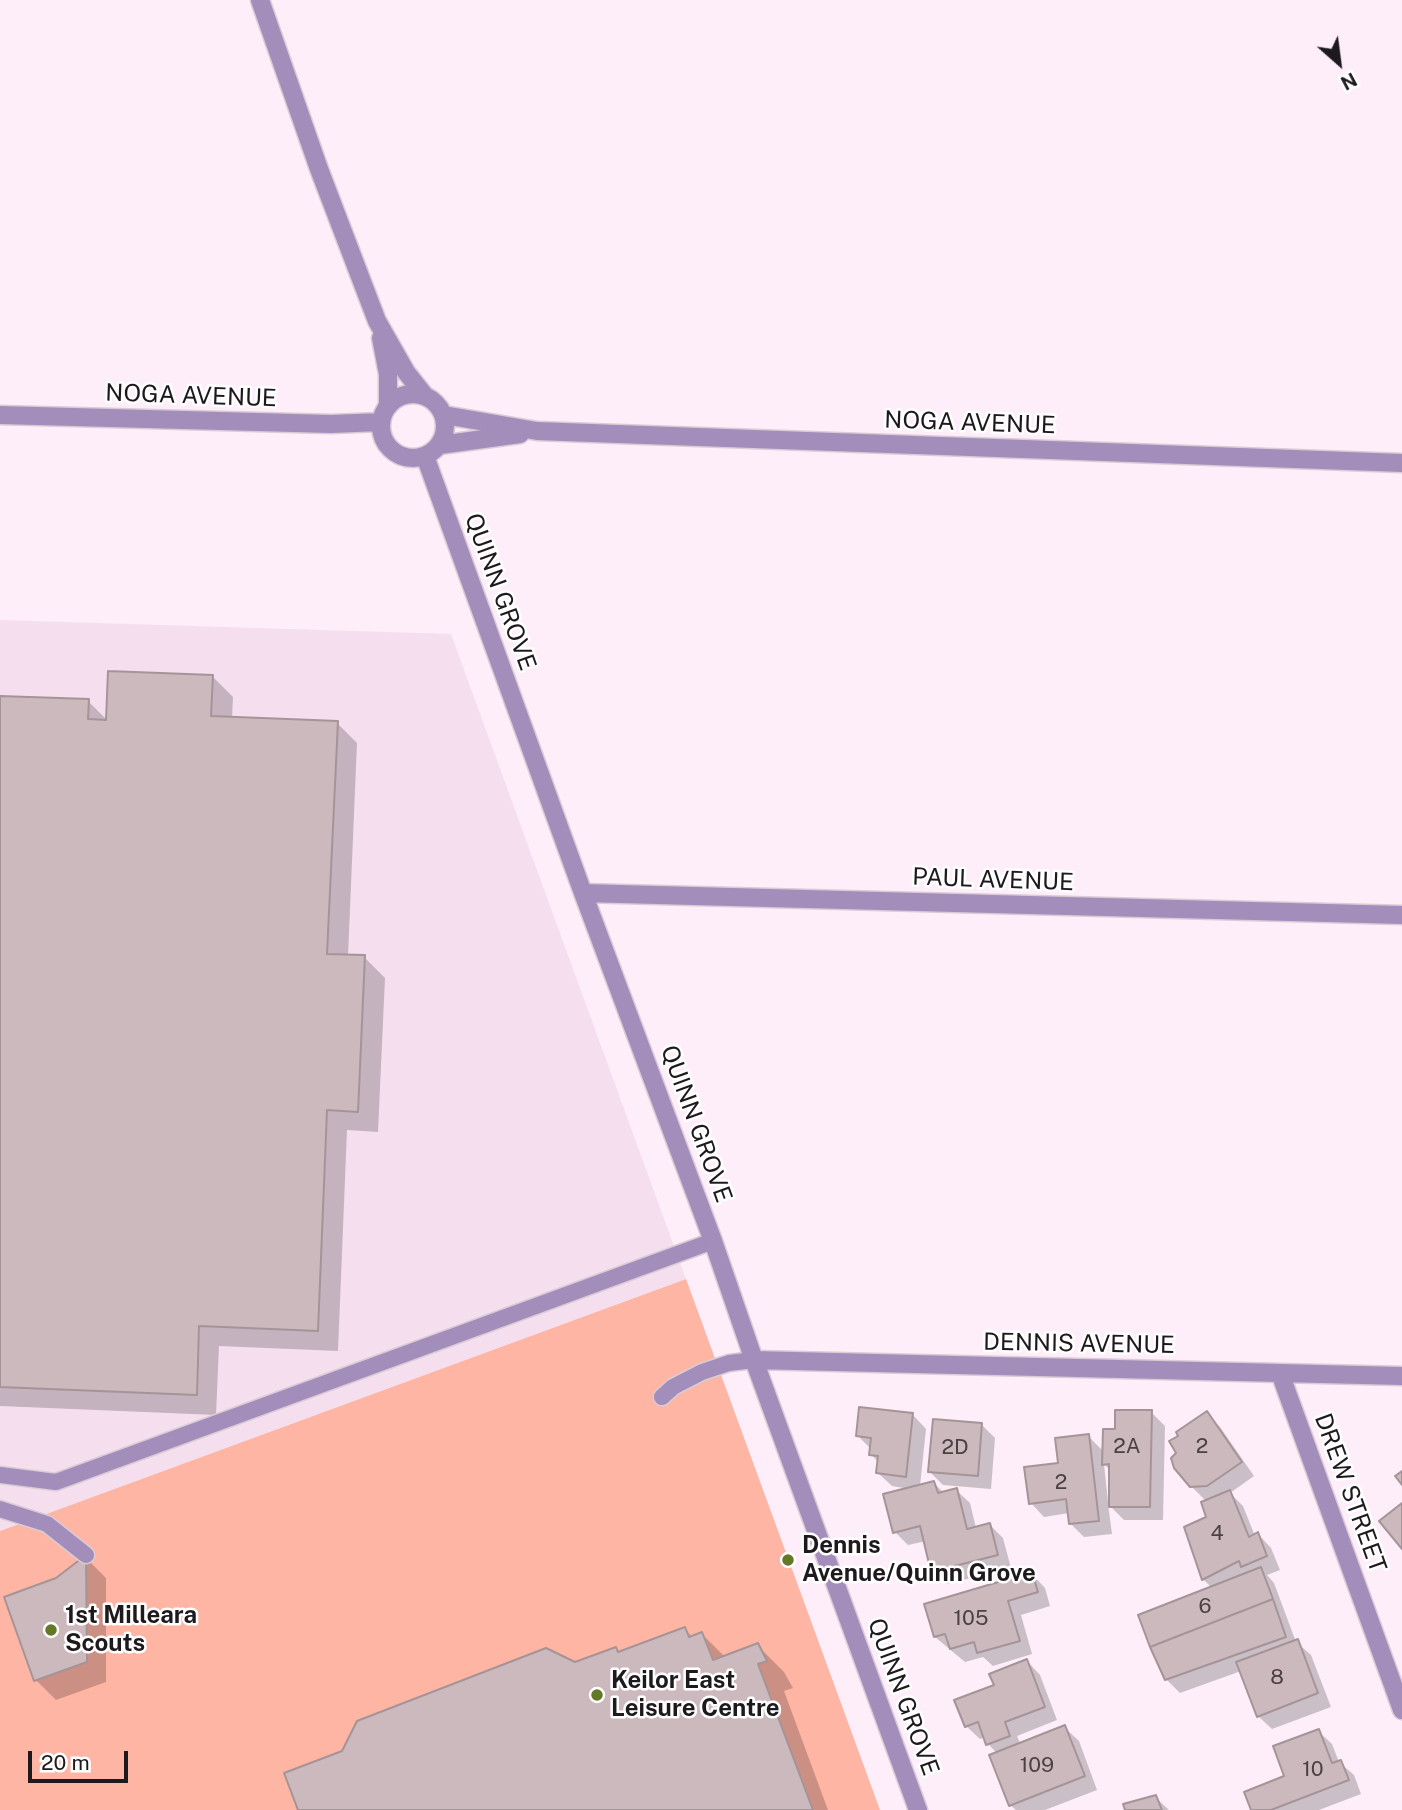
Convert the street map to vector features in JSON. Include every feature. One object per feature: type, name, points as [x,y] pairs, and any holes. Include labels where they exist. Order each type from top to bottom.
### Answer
[{"type":"street","points":[[260,0],[319,169],[377,321],[406,372],[425,396],[440,407],[444,415],[446,426],[439,445],[425,456],[414,458],[393,452],[381,433],[388,374],[377,321]]},
{"type":"street","points":[[384,414],[405,395],[425,396]]},
{"type":"street","name":"NOGA AVENUE","points":[[0,415],[331,424],[384,414]]},
{"type":"street","name":"NOGA AVENUE","points":[[444,415],[537,431],[1402,463]]},
{"type":"street","name":"NOGA AVENUE","points":[[439,445],[537,431]]},
{"type":"street","name":"QUINN GROVE","points":[[425,456],[918,1810]]},
{"type":"street","name":"PAUL AVENUE","points":[[583,893],[1402,915]]},
{"type":"street","name":"DENNIS AVENUE","points":[[754,1360],[1402,1376]]},
{"type":"street","name":"DREW STREET","points":[[1280,1373],[1402,1710]]},
{"type":"lane","points":[[0,1475],[56,1482],[713,1241]]},
{"type":"lane","points":[[662,1397],[673,1387],[702,1372],[729,1363],[754,1360]]},
{"type":"lane","points":[[0,1509],[47,1524],[86,1555]]},
{"type":"shaded area","points":[[0,620],[451,634],[686,1279],[0,1531]]},
{"type":"shaded area","points":[[686,1279],[880,1810],[0,1810],[0,1531]]},
{"type":"building","points":[[108,671],[213,675],[211,716],[338,721],[327,954],[365,955],[358,1112],[327,1110],[318,1331],[199,1326],[197,1395],[0,1387],[0,696],[89,699],[88,719],[106,720]]},
{"type":"building","points":[[859,1407],[913,1413],[906,1477],[876,1473],[878,1456],[869,1455],[871,1438],[856,1436]]},
{"type":"building","points":[[1115,1410],[1152,1410],[1150,1507],[1109,1507],[1109,1464],[1102,1465],[1103,1429],[1115,1429]]},
{"type":"building","points":[[1207,1411],[1242,1462],[1207,1486],[1190,1487],[1174,1468],[1171,1458],[1176,1453],[1169,1441],[1178,1436],[1176,1432]]},
{"type":"building","points":[[933,1419],[982,1423],[978,1476],[928,1472]]},
{"type":"building","points":[[1089,1434],[1099,1521],[1069,1524],[1066,1499],[1029,1504],[1024,1467],[1058,1463],[1055,1438]]},
{"type":"building","points":[[1402,1471],[1402,1485],[1395,1476]]},
{"type":"building","points":[[934,1481],[938,1493],[957,1488],[967,1529],[990,1523],[998,1555],[931,1572],[920,1526],[893,1533],[883,1494]]},
{"type":"building","points":[[1230,1490],[1249,1537],[1258,1532],[1267,1556],[1241,1567],[1239,1561],[1202,1580],[1184,1527],[1206,1517],[1201,1502]]},
{"type":"building","points":[[1402,1503],[1402,1549],[1379,1521]]},
{"type":"building","name":"1st Milleara Scouts","points":[[86,1555],[87,1662],[34,1681],[4,1597],[56,1578]]},
{"type":"building","points":[[1261,1567],[1273,1599],[1150,1647],[1138,1615]]},
{"type":"building","points":[[1032,1572],[1038,1592],[1008,1601],[1020,1641],[977,1653],[974,1642],[950,1649],[945,1634],[934,1637],[924,1604]]},
{"type":"building","points":[[1273,1599],[1286,1637],[1165,1680],[1150,1647]]},
{"type":"building","name":"Keilor East Leisure Centre","points":[[685,1627],[689,1637],[702,1632],[713,1660],[758,1643],[767,1661],[758,1664],[813,1810],[298,1810],[284,1773],[342,1751],[357,1721],[546,1648],[575,1662],[616,1647],[618,1652]]},
{"type":"building","points":[[1298,1639],[1318,1693],[1257,1717],[1236,1662]]},
{"type":"building","points":[[1027,1659],[1045,1707],[1005,1722],[1010,1736],[986,1745],[978,1722],[965,1727],[954,1700],[994,1685],[989,1674]]},
{"type":"building","points":[[1065,1725],[1085,1776],[1009,1806],[989,1755]]},
{"type":"building","points":[[1319,1729],[1332,1763],[1341,1760],[1349,1780],[1271,1810],[1251,1810],[1244,1792],[1284,1776],[1273,1746]]},
{"type":"building","points":[[1156,1795],[1162,1810],[1125,1810],[1123,1804]]},
{"type":"place","name":"Dennis Avenue/Quinn Grove","points":[[788,1560]]},
{"type":"place","name":"1st Milleara Scouts","points":[[51,1630]]},
{"type":"place","name":"Keilor East Leisure Centre","points":[[597,1695]]}]
